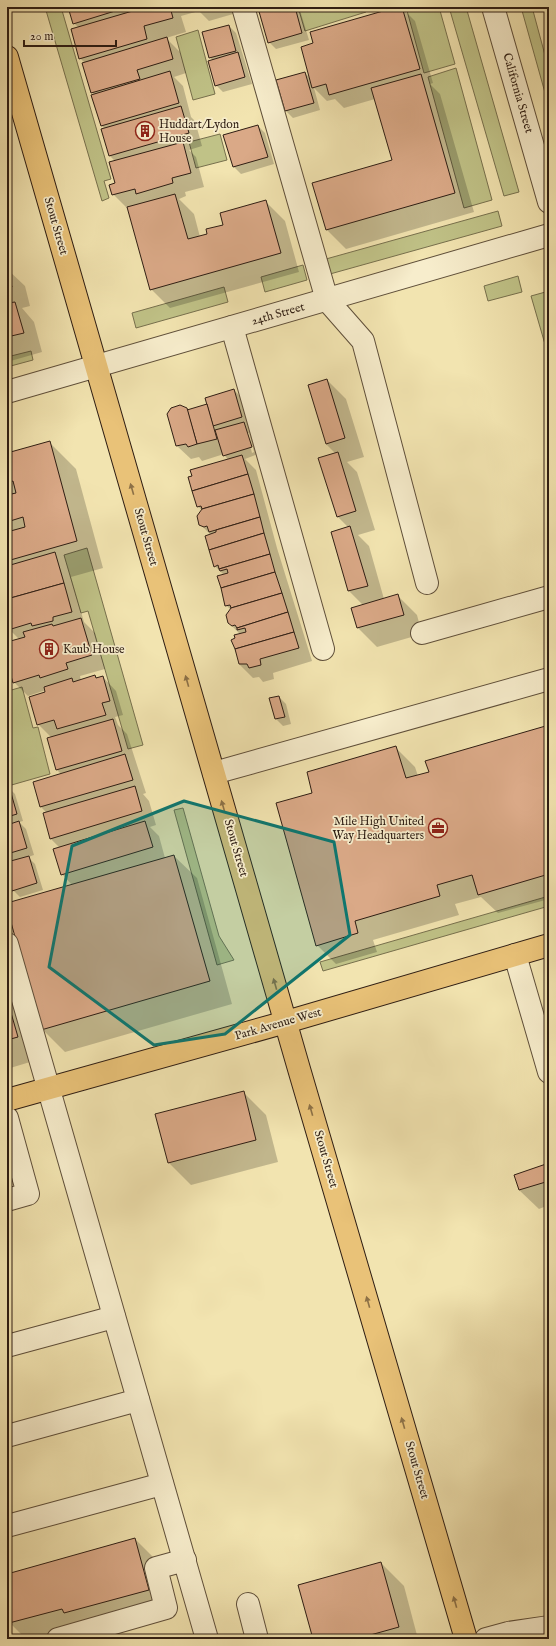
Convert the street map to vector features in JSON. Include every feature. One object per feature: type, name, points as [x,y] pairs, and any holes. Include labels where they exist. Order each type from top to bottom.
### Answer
[{"type":"main road","name":"Stout Street","points":[[7,57],[466,1639]]},
{"type":"main road","name":"Park Avenue West","points":[[7,1100],[286,1022],[549,945]]},
{"type":"street","points":[[243,7],[327,300],[363,341],[427,583]]},
{"type":"street","name":"California Street","points":[[493,7],[549,202]]},
{"type":"street","name":"24th Street","points":[[7,392],[549,235]]},
{"type":"street","points":[[232,327],[323,649]]},
{"type":"street","points":[[422,634],[549,597]]},
{"type":"street","points":[[214,773],[549,679]]},
{"type":"street","points":[[7,944],[207,1639]]},
{"type":"street","points":[[515,955],[549,1072]]},
{"type":"street","points":[[7,1118],[28,1194],[7,1200]]},
{"type":"street","points":[[7,1346],[114,1317]]},
{"type":"street","points":[[7,1436],[138,1400]]},
{"type":"street","points":[[7,1526],[162,1484]]},
{"type":"street","points":[[58,1639],[166,1608],[156,1568],[184,1560]]},
{"type":"street","points":[[248,1604],[257,1639]]},
{"type":"street","points":[[486,1639],[508,1633],[549,1627]]},
{"type":"highlighted area","points":[[184,801],[334,842],[350,935],[225,1034],[154,1045],[49,967],[72,846]]},
{"type":"green space","points":[[45,7],[61,7],[111,179],[104,181],[109,198],[102,201]]},
{"type":"green space","points":[[298,7],[364,7],[366,12],[305,31]]},
{"type":"green space","points":[[406,7],[439,7],[455,64],[424,73]]},
{"type":"green space","points":[[449,7],[466,7],[519,192],[504,196]]},
{"type":"green space","points":[[521,7],[532,7],[549,70],[549,107]]},
{"type":"green space","points":[[198,30],[215,94],[193,100],[176,37]]},
{"type":"green space","points":[[456,68],[492,200],[464,208],[428,77]]},
{"type":"green space","points":[[220,134],[227,160],[196,168],[189,142]]},
{"type":"green space","points":[[498,211],[502,226],[330,274],[326,259]]},
{"type":"green space","points":[[303,265],[307,280],[265,292],[261,277]]},
{"type":"green space","points":[[518,276],[522,292],[488,301],[484,286]]},
{"type":"green space","points":[[224,287],[228,302],[136,328],[132,313]]},
{"type":"green space","points":[[549,291],[549,358],[531,296]]},
{"type":"green space","points":[[31,351],[33,360],[7,367],[7,357]]},
{"type":"green space","points":[[87,548],[143,745],[128,749],[88,611],[81,613],[64,555]]},
{"type":"green space","points":[[22,687],[33,728],[38,727],[50,774],[8,786],[7,689],[8,691]]},
{"type":"green space","points":[[183,808],[219,936],[234,960],[217,965],[174,810]]},
{"type":"green space","points":[[549,896],[549,906],[323,971],[320,962]]},
{"type":"building","points":[[68,7],[128,7],[73,24]]},
{"type":"building","points":[[135,7],[170,7],[173,18],[144,26],[147,39],[79,59],[71,29],[136,10]]},
{"type":"building","points":[[295,7],[302,33],[268,43],[258,8]]},
{"type":"building","points":[[397,7],[402,7],[420,69],[329,95],[326,84],[312,88],[301,47],[313,43],[310,32]]},
{"type":"building","points":[[229,25],[236,51],[209,58],[202,32]]},
{"type":"building","points":[[167,37],[173,59],[137,70],[140,79],[91,93],[82,63]]},
{"type":"building","points":[[238,52],[245,77],[215,86],[208,61]]},
{"type":"building","points":[[170,71],[179,103],[101,126],[91,95]]},
{"type":"building","points":[[305,72],[314,103],[285,111],[276,80]]},
{"type":"building","points":[[421,74],[455,193],[326,230],[312,183],[392,160],[371,88]]},
{"type":"building","name":"Huddart/Lydon House","points":[[181,106],[189,133],[109,156],[101,129]]},
{"type":"building","points":[[258,125],[268,157],[233,167],[223,135]]},
{"type":"building","points":[[183,142],[191,173],[172,178],[173,183],[136,194],[135,189],[112,195],[109,185],[115,183],[109,162]]},
{"type":"building","points":[[175,194],[188,239],[207,234],[206,229],[223,225],[220,213],[266,200],[281,253],[150,290],[127,207]]},
{"type":"building","points":[[7,270],[12,287],[7,289]]},
{"type":"building","points":[[7,300],[8,303],[15,302],[24,333],[7,337]]},
{"type":"building","points":[[327,379],[345,438],[326,444],[308,385]]},
{"type":"building","points":[[234,389],[242,417],[213,426],[205,398]]},
{"type":"building","points":[[207,404],[217,439],[197,444],[187,410]]},
{"type":"building","points":[[180,405],[187,408],[197,444],[188,447],[186,444],[176,446],[167,414],[171,408]]},
{"type":"building","points":[[244,422],[252,447],[223,456],[215,430]]},
{"type":"building","points":[[50,441],[77,541],[7,561],[7,532],[25,527],[23,517],[7,522],[7,495],[16,493],[13,481],[7,483],[7,453]]},
{"type":"building","points":[[338,452],[356,511],[337,517],[318,458]]},
{"type":"building","points":[[242,455],[248,474],[192,491],[188,477],[192,476],[190,470]]},
{"type":"building","points":[[248,474],[254,494],[202,509],[201,506],[197,507],[192,491]]},
{"type":"building","points":[[254,494],[260,517],[209,532],[207,526],[204,527],[199,525],[197,516],[202,509]]},
{"type":"building","points":[[260,517],[264,533],[209,550],[205,536],[216,532],[216,530]]},
{"type":"building","points":[[350,526],[368,586],[348,591],[331,532]]},
{"type":"building","points":[[264,533],[270,554],[219,569],[218,565],[214,567],[209,550]]},
{"type":"building","points":[[55,552],[64,583],[7,599],[7,566]]},
{"type":"building","points":[[270,554],[275,572],[221,588],[217,576],[228,573],[227,569],[220,571],[219,569]]},
{"type":"building","points":[[275,572],[282,593],[231,608],[230,605],[225,606],[221,588]]},
{"type":"building","points":[[64,583],[72,612],[53,617],[53,621],[32,626],[31,623],[8,630],[7,599]]},
{"type":"building","points":[[282,593],[288,612],[237,628],[235,625],[232,626],[228,623],[226,615],[231,608]]},
{"type":"building","points":[[398,594],[404,615],[357,628],[351,608]]},
{"type":"building","points":[[288,612],[294,632],[235,649],[231,640],[235,638],[234,635],[246,632],[245,628],[237,630],[237,628]]},
{"type":"building","name":"Kaub House","points":[[81,618],[92,655],[66,663],[68,669],[40,678],[39,675],[13,683],[7,662],[7,642],[25,637],[23,632],[52,624],[53,626]]},
{"type":"building","points":[[294,632],[299,648],[260,659],[261,665],[249,668],[247,664],[239,664],[235,649]]},
{"type":"building","points":[[95,675],[96,678],[103,676],[110,701],[102,703],[106,715],[57,729],[54,720],[37,725],[29,697],[45,692],[44,687],[72,678],[73,682]]},
{"type":"building","points":[[279,696],[285,717],[275,719],[269,698]]},
{"type":"building","points":[[113,719],[122,751],[56,770],[47,738]]},
{"type":"building","points":[[549,725],[549,874],[478,895],[472,875],[437,885],[440,896],[355,921],[358,933],[316,946],[276,803],[312,793],[307,772],[396,746],[406,778],[429,772],[425,761]]},
{"type":"building","points":[[125,754],[133,780],[40,807],[33,782]]},
{"type":"building","points":[[9,786],[17,814],[7,817],[7,787]]},
{"type":"building","points":[[135,786],[142,811],[50,839],[43,813]]},
{"type":"building","points":[[19,821],[27,848],[7,854],[7,825]]},
{"type":"building","points":[[145,821],[153,847],[61,875],[53,849]]},
{"type":"building","points":[[174,855],[210,981],[41,1030],[7,908],[7,903]]},
{"type":"building","points":[[29,856],[37,883],[12,891],[7,873],[7,862]]},
{"type":"building","points":[[7,999],[18,1037],[7,1040]]},
{"type":"building","points":[[244,1091],[256,1140],[168,1163],[155,1114]]},
{"type":"building","points":[[546,1164],[549,1173],[549,1181],[519,1190],[514,1175]]},
{"type":"building","points":[[135,1538],[149,1590],[64,1613],[62,1609],[9,1623],[7,1617],[7,1574]]},
{"type":"building","points":[[381,1562],[399,1627],[356,1639],[313,1639],[298,1585]]},
{"type":"place","name":"Huddart/Lydon House","points":[[145,131]]},
{"type":"place","name":"Kaub House","points":[[49,649]]},
{"type":"place","name":"Mile High United Way Headquarters","points":[[438,828]]}]
